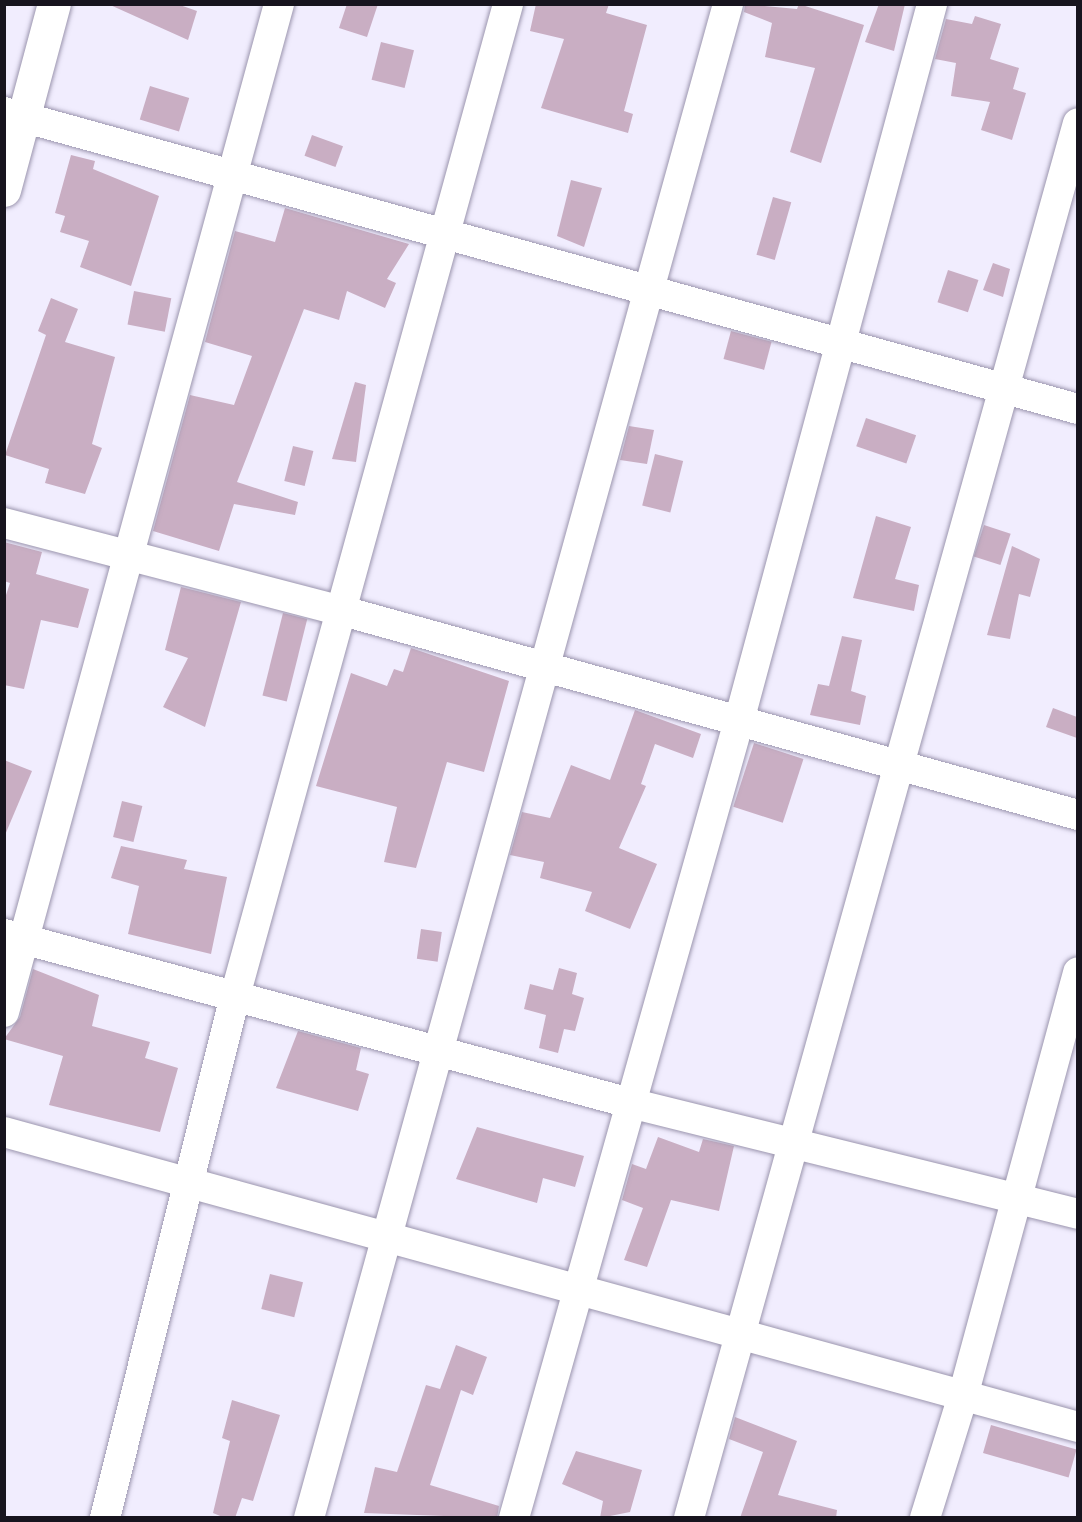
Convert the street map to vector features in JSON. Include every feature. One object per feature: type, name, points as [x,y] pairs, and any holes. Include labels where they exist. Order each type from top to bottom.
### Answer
[{"type":"street","points":[[4,190],[14,115],[54,4]]},
{"type":"street","points":[[4,1012],[14,936],[129,557],[279,4]]},
{"type":"street","points":[[105,1518],[235,996],[343,611],[442,234],[508,4]]},
{"type":"street","points":[[309,1518],[440,1052],[542,667],[728,4]]},
{"type":"street","points":[[514,1518],[576,1290],[739,722],[932,4]]},
{"type":"street","points":[[14,115],[647,291],[840,341],[1077,410]]},
{"type":"street","points":[[689,1518],[1077,130]]},
{"type":"street","points":[[4,523],[343,611],[1077,815]]},
{"type":"street","points":[[14,936],[630,1103],[1077,1214]]},
{"type":"street","points":[[925,1518],[963,1396],[1077,972]]},
{"type":"street","points":[[4,1132],[1077,1427]]},
{"type":"building","points":[[108,4],[177,4],[197,11],[188,40]]},
{"type":"building","points":[[347,4],[378,4],[367,37],[339,28]]},
{"type":"building","points":[[536,4],[609,4],[606,13],[647,25],[624,111],[633,114],[628,133],[541,108],[564,39],[530,31]]},
{"type":"building","points":[[745,4],[797,9],[799,4],[864,25],[821,163],[790,152],[815,68],[765,57],[772,23],[744,12]]},
{"type":"building","points":[[879,4],[905,4],[894,51],[865,42]]},
{"type":"building","points":[[975,16],[1001,24],[990,59],[1019,68],[1013,89],[1026,93],[1012,140],[981,130],[990,102],[951,96],[956,63],[935,59],[946,19],[972,24]]},
{"type":"building","points":[[381,42],[414,50],[405,88],[372,80]]},
{"type":"building","points":[[150,86],[189,98],[179,131],[140,119]]},
{"type":"building","points":[[312,135],[343,146],[335,167],[304,156]]},
{"type":"building","points":[[71,155],[95,161],[93,169],[159,196],[131,286],[80,267],[89,241],[60,232],[65,216],[55,213]]},
{"type":"building","points":[[571,180],[602,188],[584,247],[557,236]]},
{"type":"building","points":[[773,197],[791,202],[775,260],[756,255]]},
{"type":"building","points":[[285,208],[409,244],[387,279],[396,283],[385,308],[347,291],[339,320],[304,309],[237,482],[298,502],[295,515],[234,504],[219,551],[153,531],[190,395],[234,405],[252,356],[205,342],[235,231],[275,242]]},
{"type":"building","points":[[993,263],[1010,269],[1003,297],[983,290]]},
{"type":"building","points":[[948,270],[978,280],[968,312],[937,302]]},
{"type":"building","points":[[134,291],[171,298],[165,332],[128,324]]},
{"type":"building","points":[[51,298],[78,309],[65,342],[115,357],[92,444],[102,448],[85,494],[45,483],[49,469],[5,455],[46,335],[38,331]]},
{"type":"building","points":[[731,331],[772,342],[764,370],[723,359]]},
{"type":"building","points":[[355,382],[366,385],[356,462],[332,459]]},
{"type":"building","points":[[866,418],[916,435],[906,464],[856,446]]},
{"type":"building","points":[[629,426],[654,430],[647,464],[620,460]]},
{"type":"building","points":[[293,446],[313,451],[305,486],[284,481]]},
{"type":"building","points":[[655,454],[683,461],[670,512],[642,505]]},
{"type":"building","points":[[876,516],[911,527],[895,579],[919,585],[914,611],[853,598]]},
{"type":"building","points":[[984,525],[1011,534],[1000,565],[974,556]]},
{"type":"building","points":[[4,542],[42,552],[36,574],[89,589],[78,628],[41,620],[24,689],[4,685],[4,601],[10,583],[4,581]]},
{"type":"building","points":[[1012,546],[1040,559],[1030,597],[1019,594],[1010,639],[987,635]]},
{"type":"building","points":[[181,587],[241,602],[205,727],[163,707],[188,658],[165,650]]},
{"type":"building","points":[[283,613],[307,619],[287,702],[262,695]]},
{"type":"building","points":[[842,636],[862,640],[851,691],[866,696],[860,725],[810,715],[818,684],[829,686]]},
{"type":"building","points":[[411,648],[509,681],[484,772],[447,762],[416,868],[384,862],[397,807],[316,786],[351,673],[387,686],[394,669],[403,672]]},
{"type":"building","points":[[1053,708],[1077,717],[1077,738],[1046,727]]},
{"type":"building","points":[[635,710],[701,734],[693,758],[655,744],[641,784],[646,786],[619,848],[657,864],[630,929],[585,911],[592,892],[540,878],[544,862],[510,855],[522,812],[550,818],[571,765],[610,780]]},
{"type":"building","points":[[754,743],[803,759],[783,823],[733,807]]},
{"type":"building","points":[[4,760],[32,771],[5,835],[4,835]]},
{"type":"building","points":[[122,801],[142,806],[133,842],[113,837]]},
{"type":"building","points":[[121,846],[187,860],[184,869],[227,877],[211,954],[128,934],[139,886],[111,878]]},
{"type":"building","points":[[421,929],[442,932],[438,962],[417,959]]},
{"type":"building","points":[[559,968],[577,973],[572,994],[584,998],[575,1031],[564,1029],[558,1053],[539,1048],[546,1015],[524,1009],[530,984],[553,990]]},
{"type":"building","points":[[33,969],[99,995],[92,1026],[150,1042],[145,1058],[178,1068],[160,1132],[49,1105],[63,1056],[4,1039],[20,1017]]},
{"type":"building","points":[[298,1031],[361,1048],[356,1070],[369,1074],[358,1111],[276,1088]]},
{"type":"building","points":[[477,1127],[584,1156],[575,1187],[543,1178],[537,1203],[456,1179]]},
{"type":"building","points":[[658,1137],[699,1152],[703,1139],[734,1146],[719,1211],[671,1200],[647,1267],[624,1260],[643,1208],[622,1200],[632,1164],[646,1169]]},
{"type":"building","points":[[270,1274],[303,1282],[294,1317],[261,1309]]},
{"type":"building","points":[[456,1345],[487,1357],[473,1395],[461,1390],[430,1485],[499,1506],[497,1518],[364,1513],[375,1467],[397,1472],[426,1385],[440,1389]]},
{"type":"building","points":[[232,1400],[280,1415],[253,1501],[242,1498],[235,1518],[225,1518],[213,1513],[230,1441],[222,1438]]},
{"type":"building","points":[[735,1417],[797,1441],[778,1495],[837,1510],[836,1518],[740,1518],[763,1452],[729,1439]]},
{"type":"building","points":[[991,1425],[1077,1450],[1069,1477],[983,1453]]},
{"type":"building","points":[[576,1451],[642,1470],[630,1512],[600,1518],[603,1501],[562,1484]]}]
